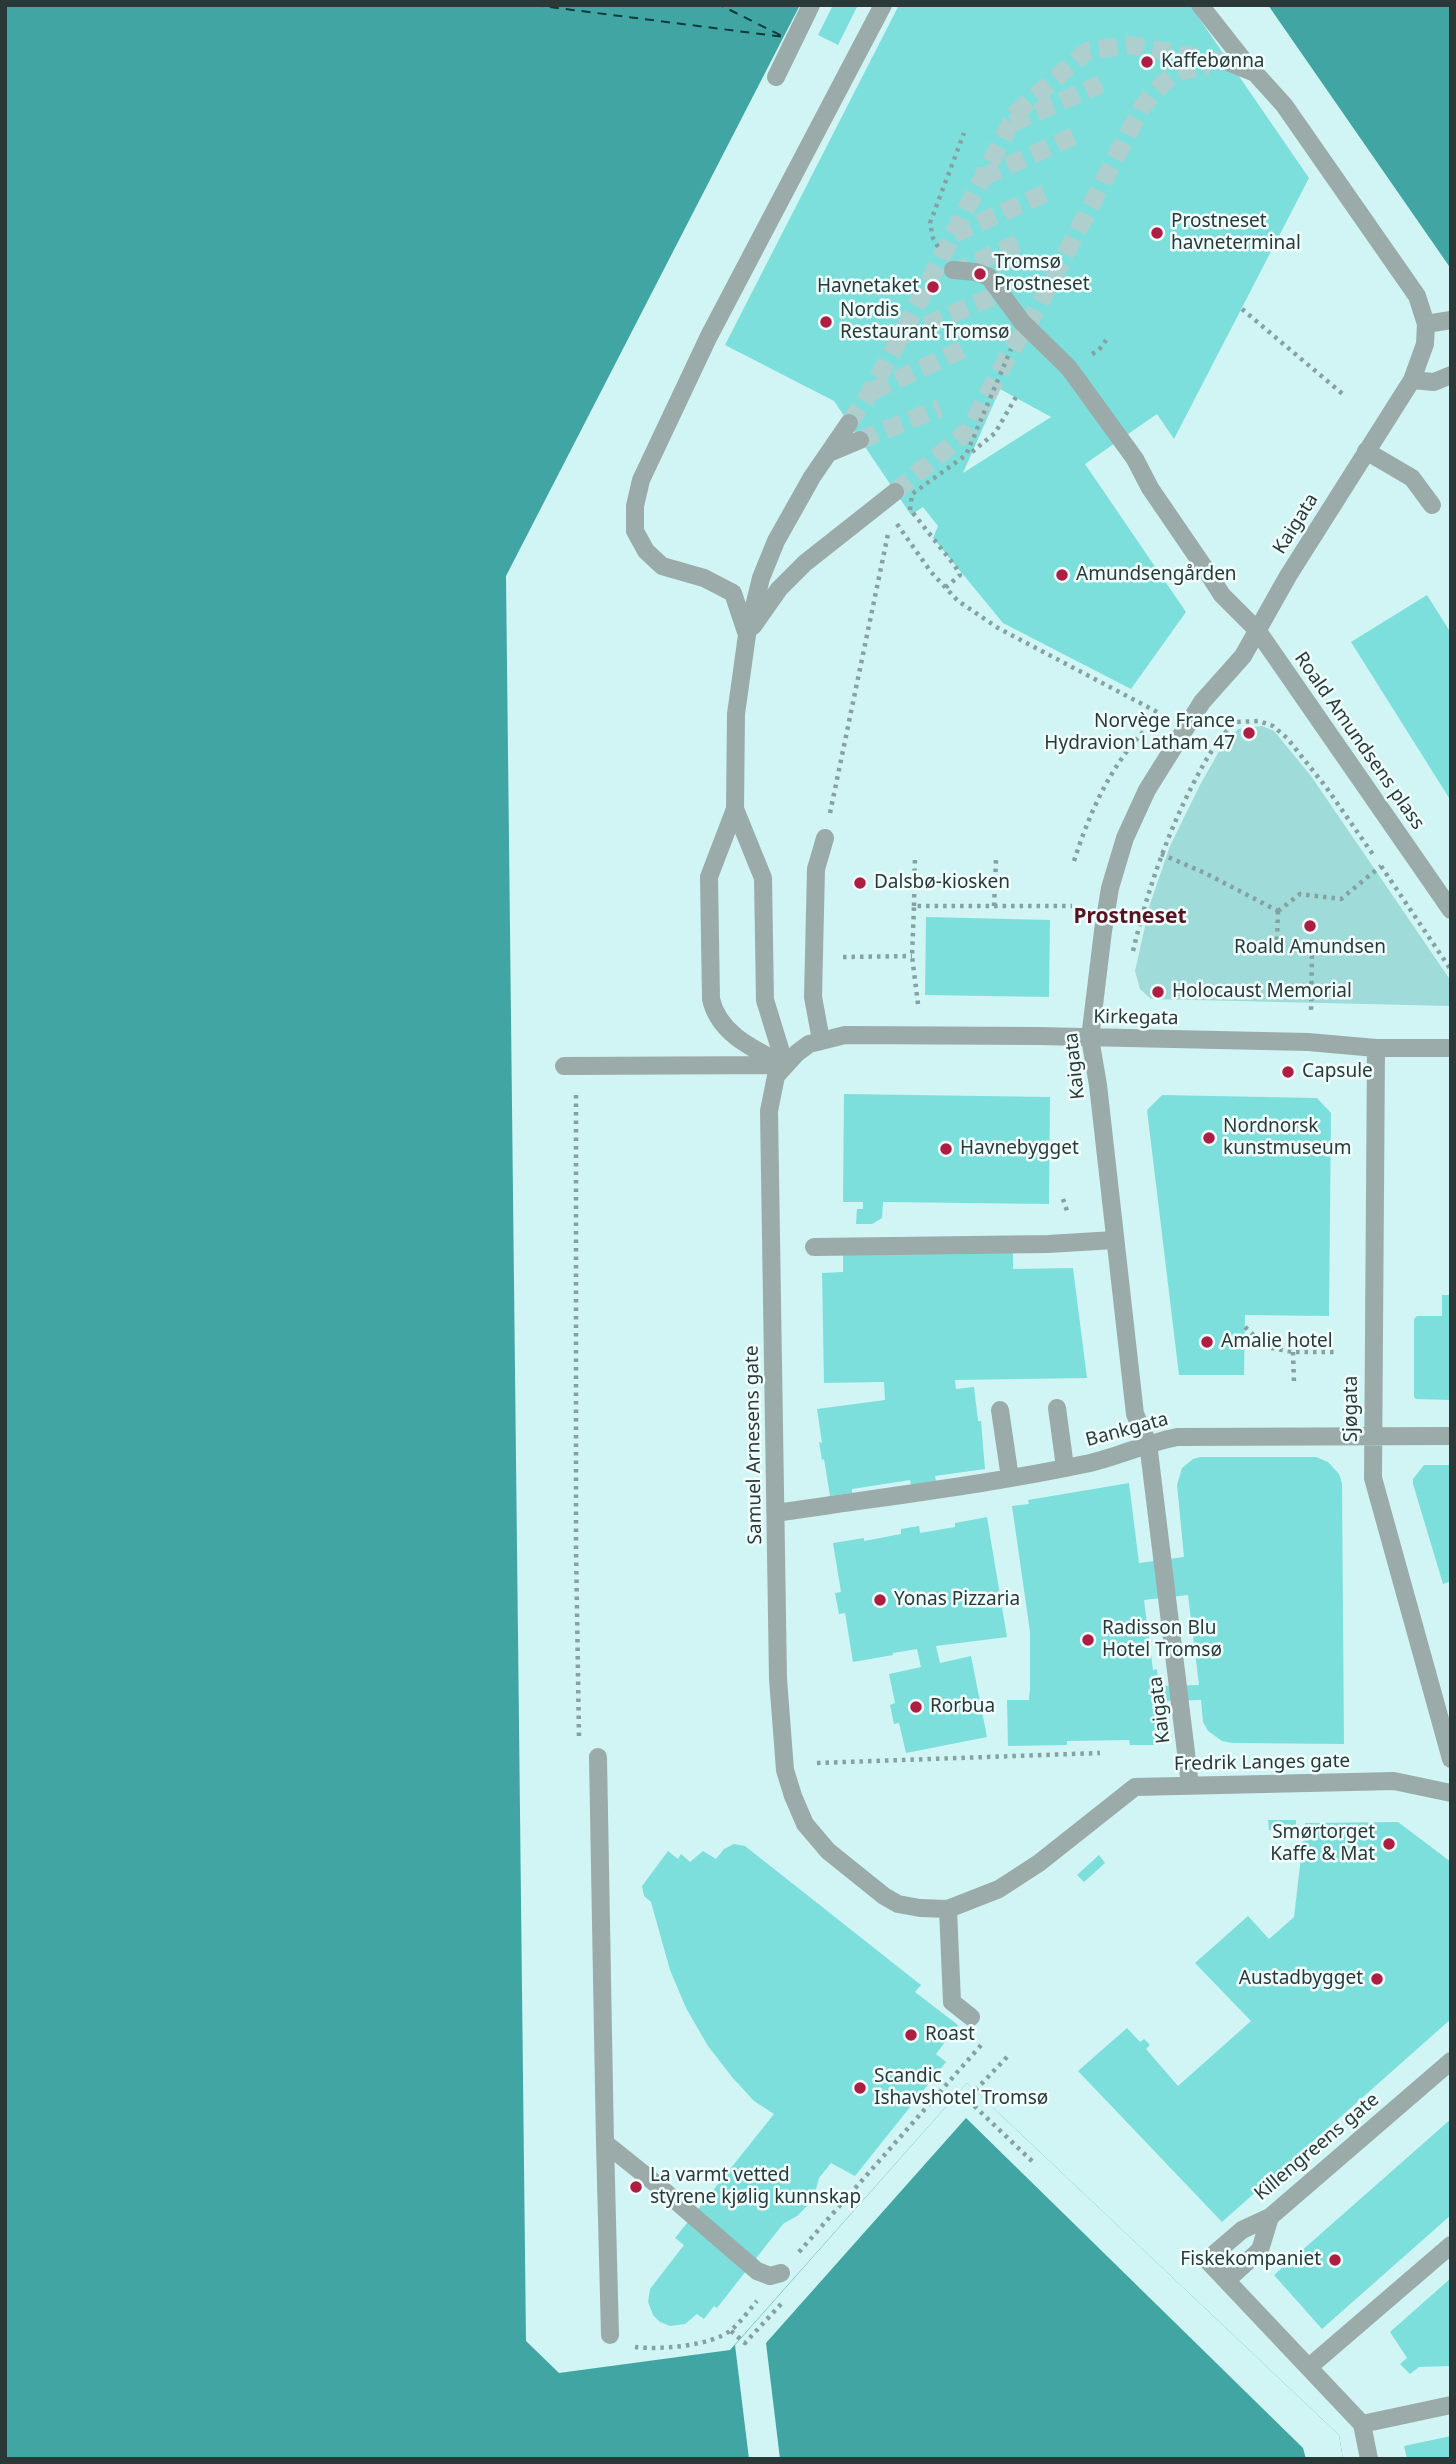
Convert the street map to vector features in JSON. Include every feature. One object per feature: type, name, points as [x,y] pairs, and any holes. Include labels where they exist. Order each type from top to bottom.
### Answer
[{"type":"street","points":[[776,77],[811,5]]},
{"type":"street","points":[[747,635],[733,593],[704,578],[662,566],[646,551],[635,531],[635,506],[641,480],[709,337],[883,5]]},
{"type":"street","points":[[1200,5],[1284,106],[1417,296],[1426,324],[1451,320]]},
{"type":"street","points":[[1230,63],[1255,73]]},
{"type":"street","name":"Roald Amundsens plass","points":[[953,270],[976,272],[989,277],[1022,322],[1069,368],[1135,459],[1150,488],[1203,567],[1223,595],[1257,630],[1451,910]]},
{"type":"street","name":"Kaigata","points":[[1190,1785],[1148,1443],[1135,1414],[1098,1085],[1090,1038],[1102,931],[1116,864],[1147,790],[1202,702],[1243,656],[1366,451],[1412,380],[1425,344],[1426,324]]},
{"type":"street","points":[[1412,380],[1434,382],[1451,376]]},
{"type":"street","points":[[785,1065],[740,1042],[713,1010],[709,877],[735,809],[736,714],[747,635],[761,578],[776,541],[813,477],[849,423]]},
{"type":"street","points":[[829,453],[860,440]]},
{"type":"street","points":[[1366,451],[1412,478],[1432,505]]},
{"type":"street","points":[[747,635],[779,589],[805,563],[895,492]]},
{"type":"street","points":[[735,809],[763,878],[765,1000],[785,1065]]},
{"type":"street","points":[[821,1040],[813,997],[816,869],[825,838]]},
{"type":"street","name":"Kirkegata","points":[[821,1040],[867,1035],[1308,1042],[1376,1048],[1451,1048]]},
{"type":"street","name":"Samuel Arnesens gate","points":[[805,1825],[793,1796],[784,1761],[778,1679],[769,1111],[776,1076],[809,1044],[821,1040]]},
{"type":"street","name":"Sjøgata","points":[[1376,1048],[1373,1478],[1451,1759]]},
{"type":"street","points":[[570,1066],[785,1065]]},
{"type":"street","points":[[814,1247],[1048,1244],[1115,1240]]},
{"type":"street","points":[[1057,1408],[1065,1467]]},
{"type":"street","points":[[1000,1410],[1010,1478]]},
{"type":"street","name":"Bankgata","points":[[777,1514],[1010,1478],[1118,1457],[1148,1443],[1186,1436],[1451,1436]]},
{"type":"street","points":[[598,1757],[610,2335]]},
{"type":"street","name":"Fredrik Langes gate","points":[[805,1825],[828,1851],[898,1905],[948,1909],[975,1900],[1009,1882],[1038,1863],[1135,1787],[1394,1781],[1451,1793]]},
{"type":"street","points":[[948,1909],[952,2002],[971,2017]]},
{"type":"street","name":"Killengreens gate","points":[[1227,2280],[1207,2260],[1242,2230],[1270,2217],[1451,2061]]},
{"type":"street","points":[[605,2143],[757,2271],[770,2276],[781,2273]]},
{"type":"street","points":[[1270,2217],[1260,2250],[1227,2280],[1362,2424],[1369,2459]]},
{"type":"street","points":[[1309,2367],[1451,2245]]},
{"type":"street","points":[[1362,2424],[1451,2405]]},
{"type":"path","points":[[953,270],[933,238],[930,223],[964,133]]},
{"type":"path","points":[[1241,309],[1345,396]]},
{"type":"path","points":[[945,588],[960,575],[910,510],[912,494],[966,455],[1022,322]]},
{"type":"path","points":[[972,452],[995,432],[1016,397]]},
{"type":"path","points":[[825,838],[892,516],[945,588],[958,601],[998,628],[1162,714],[1190,722]]},
{"type":"path","points":[[1132,954],[1143,906],[1180,810],[1212,750],[1236,722],[1250,721],[1273,726],[1287,738],[1326,787],[1451,970]]},
{"type":"path","points":[[1161,854],[1205,873],[1278,911]]},
{"type":"path","points":[[915,855],[912,956],[918,1004]]},
{"type":"path","points":[[994,906],[996,860]]},
{"type":"path","points":[[1278,911],[1300,894],[1341,899],[1381,866]]},
{"type":"path","points":[[914,906],[1072,906]]},
{"type":"path","points":[[1278,911],[1277,940],[1312,954],[1311,1011]]},
{"type":"path","points":[[838,957],[912,956]]},
{"type":"path","points":[[570,1066],[579,1743]]},
{"type":"path","points":[[1245,1326],[1266,1347],[1293,1352],[1338,1352]]},
{"type":"path","points":[[1293,1352],[1294,1383]]},
{"type":"path","points":[[817,1763],[1100,1753]]},
{"type":"path","points":[[610,2335],[621,2345],[642,2348],[699,2343],[731,2331],[988,2038]]},
{"type":"path","points":[[1007,2057],[967,2099],[1034,2162]]},
{"type":"path","points":[[731,2331],[746,2343],[787,2297]]},
{"type":"shaded area","points":[[5,5],[800,5],[506,576],[526,2341],[559,2373],[730,2350],[967,2083],[1339,2435],[1343,2459],[5,2459]]},
{"type":"shaded area","points":[[1268,5],[1451,5],[1449,266]]},
{"type":"shaded area","points":[[1262,726],[1274,731],[1311,776],[1451,981],[1451,1006],[1151,999],[1140,989],[1135,971],[1150,904],[1170,846],[1222,746],[1238,729]]},
{"type":"pier","points":[[967,2083],[1339,2435],[1343,2459],[1306,2459],[1303,2448],[966,2118],[766,2343],[780,2459],[749,2459],[735,2345]]},
{"type":"building","points":[[833,5],[858,5],[838,45],[818,35]]},
{"type":"building","points":[[899,5],[1190,5],[1309,178],[1174,439],[1157,414],[1085,464],[1186,612],[1131,689],[1003,623],[933,538],[938,526],[923,507],[911,515],[834,401],[725,345]],"holes":[[[1000,389],[1051,417],[963,473]]]},
{"type":"building","points":[[1427,595],[1451,633],[1451,801],[1351,642]]},
{"type":"building","name":"Dalsbø-kiosken","points":[[860,875],[866,877],[866,889],[860,891],[854,889],[852,883],[854,877]]},
{"type":"building","points":[[926,917],[1050,920],[1049,997],[925,995]]},
{"type":"building","name":"Havnebygget","points":[[844,1094],[1050,1097],[1049,1204],[883,1202],[882,1218],[872,1224],[856,1224],[857,1209],[863,1209],[863,1202],[843,1202]]},
{"type":"building","points":[[1162,1095],[1317,1098],[1331,1113],[1329,1316],[1245,1315],[1244,1375],[1179,1375],[1147,1110]]},
{"type":"building","points":[[1013,1252],[1013,1269],[1073,1268],[1087,1378],[955,1380],[956,1389],[974,1387],[978,1421],[981,1421],[985,1469],[935,1476],[936,1481],[911,1485],[910,1480],[852,1489],[852,1493],[830,1496],[819,1442],[822,1443],[817,1409],[885,1400],[884,1382],[824,1383],[822,1273],[843,1272],[843,1255]]},
{"type":"building","points":[[1442,1295],[1451,1295],[1451,1400],[1416,1399],[1414,1319],[1417,1316],[1442,1316]]},
{"type":"building","points":[[1316,1457],[1328,1462],[1339,1474],[1342,1483],[1344,1744],[1222,1741],[1208,1731],[1203,1722],[1201,1700],[1160,1701],[1161,1745],[1130,1745],[1129,1740],[1008,1746],[1007,1700],[1029,1700],[1030,1688],[1030,1632],[1012,1506],[1029,1504],[1028,1500],[1129,1483],[1139,1563],[1184,1557],[1177,1485],[1182,1468],[1193,1459]],"holes":[[[1188,1595],[1199,1685],[1159,1686],[1157,1669],[1153,1670],[1144,1600]]]},
{"type":"building","points":[[1424,1465],[1451,1465],[1451,1581],[1443,1584],[1413,1484],[1413,1479]]},
{"type":"building","points":[[987,1517],[1007,1637],[936,1646],[940,1663],[971,1656],[987,1737],[906,1753],[899,1723],[894,1724],[890,1705],[895,1703],[889,1674],[921,1667],[917,1649],[853,1662],[845,1613],[839,1614],[835,1593],[841,1592],[833,1543],[901,1534],[901,1529],[919,1526],[920,1533],[955,1527],[955,1523]]},
{"type":"building","points":[[1268,1820],[1296,1820],[1296,1830],[1269,1830]]},
{"type":"building","points":[[1398,1822],[1451,1862],[1451,2019],[1222,2222],[1078,2071],[1127,2028],[1140,2042],[1144,2039],[1150,2045],[1146,2049],[1178,2086],[1251,2021],[1195,1963],[1248,1916],[1269,1939],[1294,1917],[1305,1823]]},
{"type":"building","name":"Scandic Ishavshotel Tromsø","points":[[734,1844],[745,1846],[921,1985],[915,1992],[958,2025],[936,2054],[946,2062],[855,2176],[831,2163],[819,2178],[808,2205],[797,2216],[783,2224],[717,2308],[714,2306],[704,2319],[697,2314],[685,2324],[670,2326],[653,2315],[648,2302],[650,2289],[684,2245],[675,2238],[774,2114],[754,2101],[732,2077],[708,2046],[686,2008],[670,1970],[651,1902],[644,1896],[642,1886],[668,1851],[678,1859],[681,1854],[690,1862],[703,1851],[716,1859],[724,1849]]},
{"type":"building","points":[[1099,1855],[1105,1863],[1084,1882],[1077,1875]]},
{"type":"building","points":[[1451,2119],[1451,2215],[1322,2329],[1274,2275]]},
{"type":"building","points":[[1451,2278],[1451,2366],[1419,2367],[1410,2374],[1400,2364],[1407,2358],[1390,2332]]},
{"type":"building","points":[[1451,2436],[1451,2459],[1407,2459],[1404,2446]]},
{"type":"ferry route","points":[[534,5],[784,37],[720,5]]},
{"type":"tunnel","points":[[849,423],[869,394],[901,336],[1016,113],[1087,51],[1129,45],[1230,63]]},
{"type":"tunnel","points":[[895,492],[969,430],[1039,305],[1142,107],[1178,73],[1209,66]]},
{"type":"tunnel","points":[[1012,123],[1101,84]]},
{"type":"tunnel","points":[[983,177],[1076,135]]},
{"type":"tunnel","points":[[954,234],[1048,192]]},
{"type":"tunnel","points":[[952,273],[1021,242]]},
{"type":"tunnel","points":[[901,336],[994,296]]},
{"type":"tunnel","points":[[872,391],[966,348]]},
{"type":"tunnel","points":[[860,440],[940,408]]},
{"type":"place","name":"Kaffebønna","points":[[1147,62]]},
{"type":"place","name":"Prostneset havneterminal","points":[[1157,233]]},
{"type":"place","name":"Tromsø Prostneset","points":[[980,274]]},
{"type":"place","name":"Havnetaket","points":[[933,287]]},
{"type":"place","name":"Nordis Restaurant Tromsø","points":[[826,322]]},
{"type":"place","name":"Amundsengården","points":[[1062,575]]},
{"type":"place","name":"Norvège France Hydravion Latham 47","points":[[1249,733]]},
{"type":"place","name":"Dalsbø-kiosken","points":[[860,883]]},
{"type":"place","name":"Roald Amundsen","points":[[1310,926]]},
{"type":"place","name":"Holocaust Memorial","points":[[1158,992]]},
{"type":"place","name":"Capsule","points":[[1288,1072]]},
{"type":"place","name":"Nordnorsk kunstmuseum","points":[[1209,1138]]},
{"type":"place","name":"Havnebygget","points":[[946,1149]]},
{"type":"place","name":"Amalie hotel","points":[[1207,1342]]},
{"type":"place","name":"Yonas Pizzaria","points":[[880,1600]]},
{"type":"place","name":"Radisson Blu Hotel Tromsø","points":[[1088,1640]]},
{"type":"place","name":"Rorbua","points":[[916,1707]]},
{"type":"place","name":"Smørtorget Kaffe & Mat","points":[[1389,1844]]},
{"type":"place","name":"Austadbygget","points":[[1377,1979]]},
{"type":"place","name":"Roast","points":[[911,2035]]},
{"type":"place","name":"Scandic Ishavshotel Tromsø","points":[[860,2088]]},
{"type":"place","name":"La varmt vetted styrene kjølig kunnskap","points":[[636,2187]]},
{"type":"place","name":"Fiskekompaniet","points":[[1335,2260]]},
{"type":"district","name":"Prostneset","points":[[1130,917]]}]
